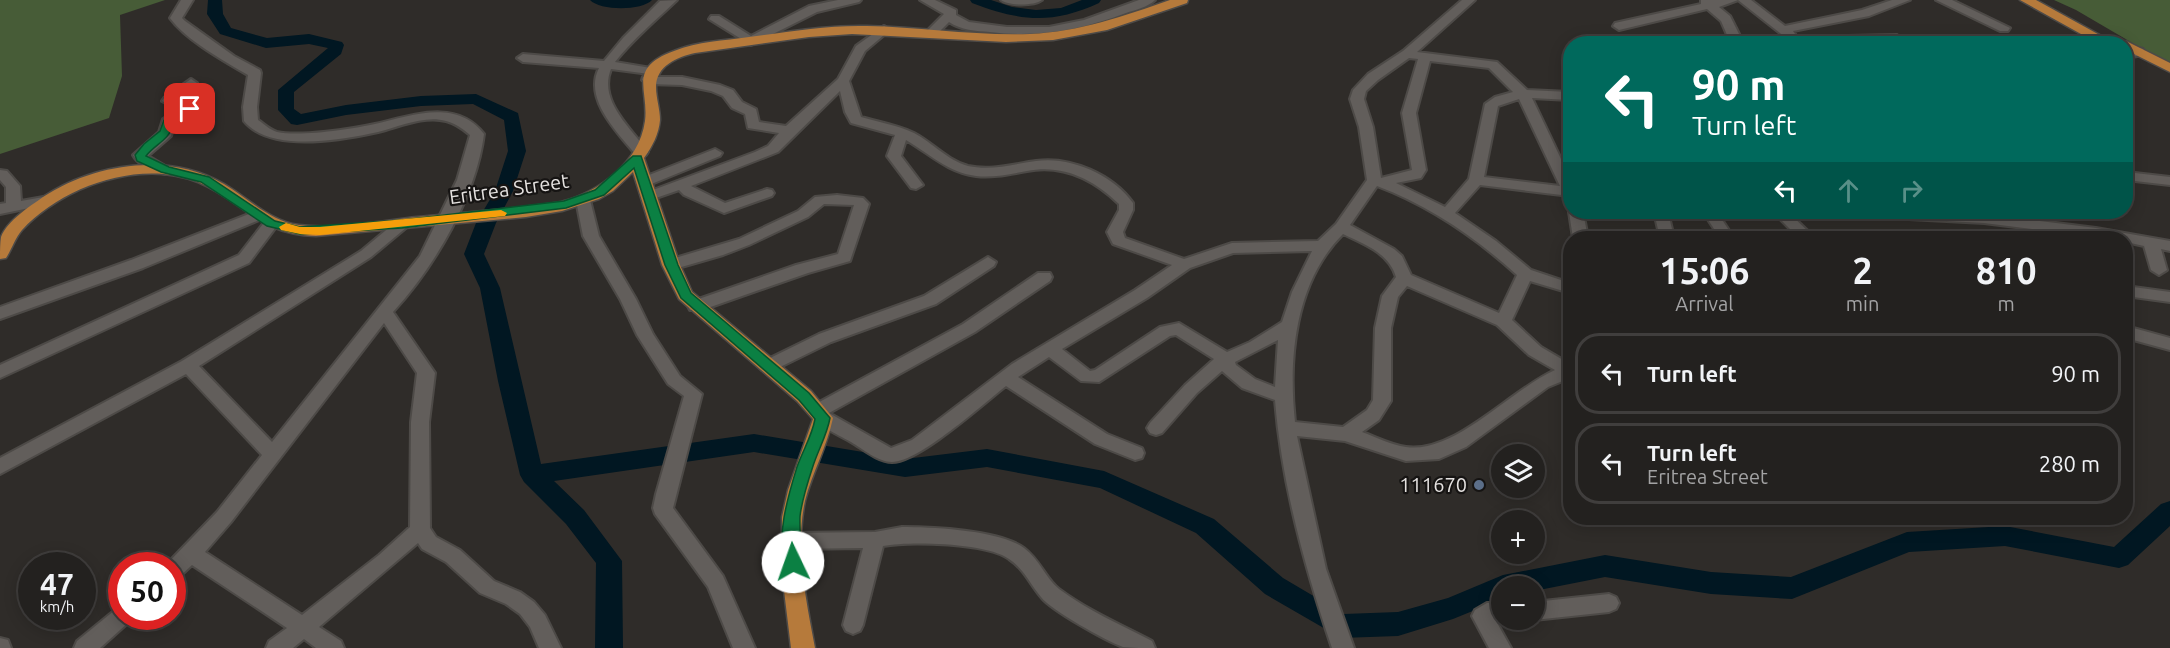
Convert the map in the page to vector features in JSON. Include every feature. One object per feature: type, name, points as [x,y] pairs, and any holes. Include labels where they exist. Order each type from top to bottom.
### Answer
[{"type":"main road","points":[[650,76],[664,60],[677,54],[751,41],[824,32],[884,30],[997,39],[1057,36],[1105,26],[1182,0]]},
{"type":"main road","points":[[2026,0],[2095,36]]},
{"type":"main road","points":[[2041,0],[2104,36]]},
{"type":"main road","points":[[2133,52],[2170,68]]},
{"type":"main road","points":[[2133,53],[2170,75]]},
{"type":"main road","name":"Eritrea Street","points":[[0,254],[15,228],[49,200],[106,177],[126,172],[165,170],[205,180],[265,219],[309,231],[527,211],[583,200],[607,188],[639,156],[653,119],[650,76]]},
{"type":"main road","points":[[639,156],[671,265],[682,290],[696,306],[821,414],[816,441],[805,466],[792,514],[790,541],[803,648]]},
{"type":"street","points":[[186,558],[273,455],[384,311],[405,290],[430,255],[476,148],[477,134],[464,122],[441,116],[415,118],[374,128],[304,136],[278,136],[266,132],[251,121],[250,107],[255,73],[230,59],[181,24],[176,18],[187,0]]},
{"type":"street","points":[[715,19],[751,41],[808,11],[855,0]]},
{"type":"street","points":[[926,0],[951,13],[949,20],[931,33]]},
{"type":"street","points":[[1007,0],[1036,0]]},
{"type":"street","points":[[949,20],[963,25],[1004,32],[1048,32],[1083,24],[1149,0]]},
{"type":"street","points":[[1378,181],[1357,99],[1360,90],[1372,77],[1407,54],[1469,0]]},
{"type":"street","points":[[1618,26],[1707,3],[1732,0]]},
{"type":"street","points":[[1744,0],[1790,36]]},
{"type":"street","points":[[1782,30],[1865,13],[1904,0]]},
{"type":"street","points":[[1942,0],[2004,28]]},
{"type":"street","points":[[639,156],[616,121],[602,91],[601,82],[607,65],[664,1]]},
{"type":"street","points":[[1707,3],[1726,19],[1734,36]]},
{"type":"street","points":[[1865,13],[1890,36]]},
{"type":"street","points":[[647,189],[681,185],[773,149],[843,81],[860,49],[884,30]]},
{"type":"street","points":[[1407,54],[1493,65],[1524,95],[1563,177]]},
{"type":"street","points":[[1343,648],[1316,569],[1293,465],[1283,395],[1282,361],[1288,326],[1298,295],[1322,246],[1341,227],[1378,181],[1416,175],[1419,170],[1409,113],[1425,57]]},
{"type":"street","points":[[523,58],[607,65],[650,76],[715,88],[729,93],[737,105],[751,112],[753,125],[789,131]]},
{"type":"street","points":[[843,81],[856,120],[902,133],[945,162],[963,169],[994,174],[1037,165],[1058,164],[1093,178],[1126,203],[1126,210],[1115,232],[1118,241],[1184,264]]},
{"type":"street","points":[[165,170],[141,158],[140,155],[166,133],[168,122],[190,109],[169,101],[191,83]]},
{"type":"street","points":[[1447,213],[1476,180],[1492,104],[1498,98],[1524,95],[1563,96]]},
{"type":"street","points":[[902,133],[894,156],[916,185]]},
{"type":"street","points":[[647,189],[715,153]]},
{"type":"street","points":[[2,174],[14,186],[7,208],[49,200]]},
{"type":"street","points":[[2133,177],[2170,181]]},
{"type":"street","points":[[1476,180],[1563,191]]},
{"type":"street","points":[[1378,181],[1447,213],[1506,256],[1525,274],[1563,286]]},
{"type":"street","points":[[681,185],[689,192],[724,208],[766,193]]},
{"type":"street","points":[[671,265],[718,252],[755,237],[803,214],[820,200],[837,199],[862,204],[845,257],[802,269],[696,306]]},
{"type":"street","points":[[583,200],[591,236],[628,299],[645,335],[674,380],[693,394],[663,508],[665,514],[716,582],[744,648]]},
{"type":"street","points":[[0,313],[265,219]]},
{"type":"street","points":[[0,372],[244,259],[265,219]]},
{"type":"street","points":[[1787,219],[1800,231]]},
{"type":"street","points":[[2031,219],[2044,231]]},
{"type":"street","points":[[2039,219],[2097,231]]},
{"type":"street","points":[[0,467],[188,365],[243,329],[274,313],[314,284],[366,254],[402,224]]},
{"type":"street","points":[[1341,227],[1395,256],[1403,268],[1404,278],[1390,296],[1383,328],[1382,400],[1373,414],[1346,434]]},
{"type":"street","points":[[2133,238],[2170,246]]},
{"type":"street","points":[[2151,242],[2159,270]]},
{"type":"street","points":[[1044,277],[969,328],[821,414],[885,453],[899,454],[918,445],[1005,377],[1048,348],[1074,335],[1141,294],[1184,264],[1232,248],[1322,246]]},
{"type":"street","points":[[768,366],[825,338],[930,300],[987,262]]},
{"type":"street","points":[[1503,321],[1525,274]]},
{"type":"street","points":[[1404,278],[1452,301],[1503,321],[1534,351],[1563,367]]},
{"type":"street","points":[[2133,292],[2170,297]]},
{"type":"street","points":[[384,311],[426,373],[420,422],[420,530],[429,543],[453,556],[487,587],[513,598],[527,608],[538,621],[550,648]]},
{"type":"street","points":[[1156,428],[1191,389],[1226,359],[1256,346],[1288,326]]},
{"type":"street","points":[[1048,348],[1087,377],[1092,378],[1099,376],[1172,328],[1179,329],[1226,359],[1230,371],[1264,392],[1283,395]]},
{"type":"street","points":[[2133,334],[2170,344]]},
{"type":"street","points":[[188,365],[273,455]]},
{"type":"street","points":[[1287,428],[1346,434],[1406,454],[1439,452],[1460,442],[1542,383],[1563,374]]},
{"type":"street","points":[[1005,377],[1101,439],[1135,453]]},
{"type":"street","points":[[277,648],[386,561],[420,530]]},
{"type":"street","points":[[790,541],[875,540],[902,535],[930,535],[993,544],[1015,552],[1033,568],[1049,593],[1064,604],[1144,648]]},
{"type":"street","points":[[853,625],[875,540]]},
{"type":"street","points":[[191,554],[333,648]]},
{"type":"street","points":[[1545,610],[1609,603]]},
{"type":"street","points":[[1491,612],[1482,616],[1500,648]]},
{"type":"street","points":[[85,648],[108,628]]},
{"type":"green space","points":[[0,0],[165,0],[120,15],[122,76],[109,118],[0,154]]},
{"type":"green space","points":[[2054,0],[2170,0],[2170,65],[2133,43],[2133,36],[2120,36]]},
{"type":"waterway","points":[[215,0],[215,14],[225,31],[266,43],[309,39],[336,45],[335,51],[286,90],[286,110],[297,120],[346,110],[421,101],[476,99],[512,117],[517,151],[504,191],[486,223],[474,254],[490,288],[509,381],[532,475]]},
{"type":"waterway","points":[[597,0],[615,3],[645,0]]},
{"type":"waterway","points":[[977,0],[1022,14],[1036,15],[1063,12],[1094,0]]},
{"type":"waterway","points":[[532,475],[754,443],[905,468],[987,458],[1104,480],[1205,526],[1274,586],[1341,626],[1398,624],[1453,608],[1491,592]]},
{"type":"waterway","points":[[532,475],[575,517],[609,561],[609,648]]},
{"type":"waterway","points":[[1545,578],[1605,566],[1711,583],[1792,588],[1907,542],[2005,536],[2119,558],[2170,511]]},
{"type":"slow traffic","points":[[286,227],[300,231],[320,231],[501,213]]},
{"type":"place","name":"111670","points":[[1479,485]]},
{"type":"route","points":[[190,109],[168,122],[166,133],[148,146],[140,155],[141,158],[165,170],[185,173],[205,180],[271,224],[300,231],[402,224],[566,205],[583,200],[607,188],[637,159],[671,265],[685,295],[804,396],[823,418],[805,466],[792,514],[790,541],[793,562]]}]
